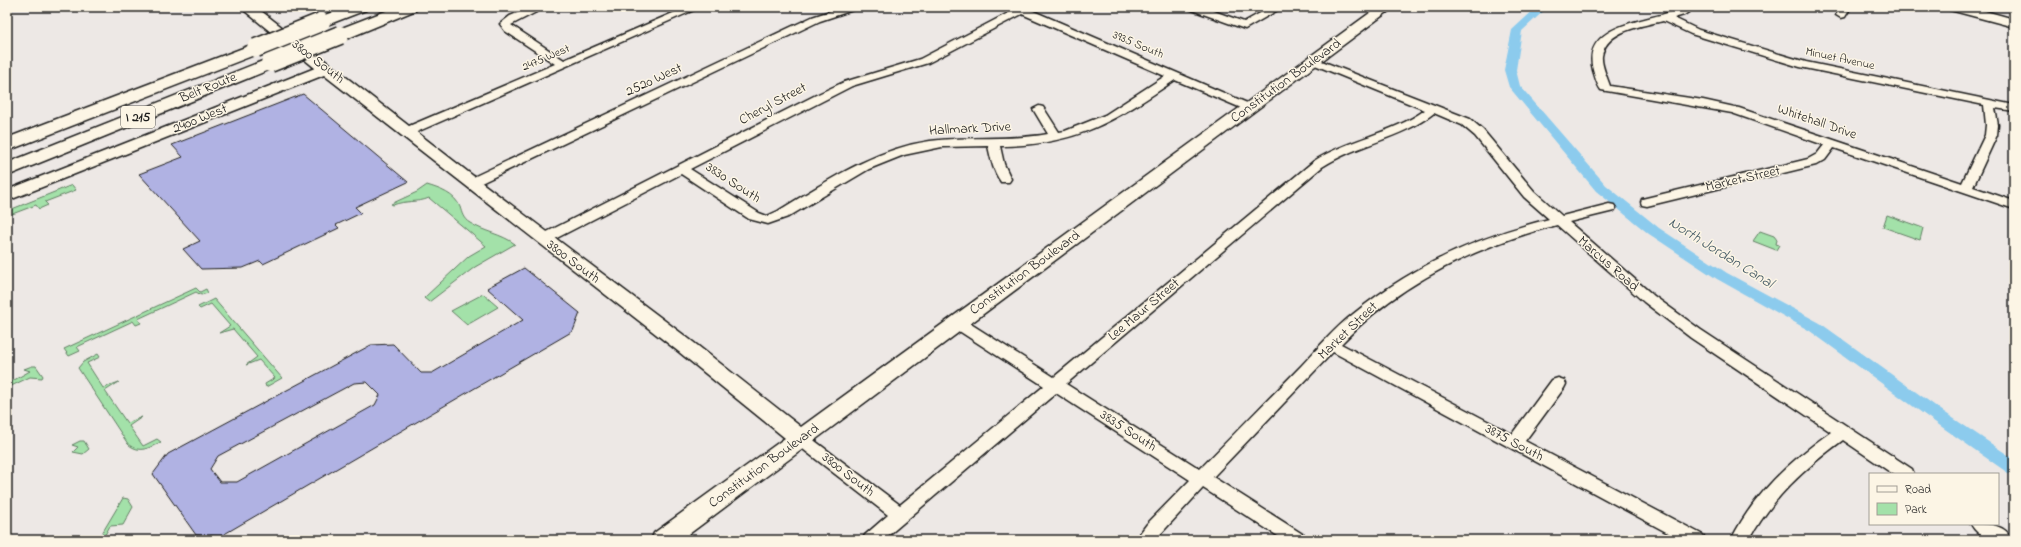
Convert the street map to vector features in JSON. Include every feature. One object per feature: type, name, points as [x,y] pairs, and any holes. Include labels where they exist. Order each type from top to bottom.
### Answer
[{"type":"highway","name":"Belt Route","points":[[7,145],[360,7]]},
{"type":"highway","name":"Belt Route","points":[[7,170],[410,7]]},
{"type":"street","name":"3800 South","points":[[247,7],[471,183],[900,515]]},
{"type":"street","points":[[541,7],[508,20],[505,24],[510,29],[564,64]]},
{"type":"street","name":"2475 West","points":[[406,132],[696,7]]},
{"type":"street","name":"2520 West","points":[[471,183],[816,20],[852,7]]},
{"type":"street","points":[[1193,7],[1245,26],[1278,7]]},
{"type":"street","name":"Constitution Boulevard","points":[[663,540],[1388,7]]},
{"type":"street","points":[[1666,18],[1691,7]]},
{"type":"street","name":"3935 South","points":[[1019,8],[1250,108]]},
{"type":"street","name":"Cheryl Street","points":[[544,239],[834,90],[924,61],[1019,8]]},
{"type":"street","points":[[1963,8],[2014,23]]},
{"type":"street","name":"Whitehall Drive","points":[[1666,18],[1627,27],[1606,39],[1598,50],[1597,56],[1599,69],[1605,88],[1627,93],[1683,99],[1722,106],[2014,205]]},
{"type":"street","name":"Minuet Avenue","points":[[1666,18],[1696,32],[1804,65],[2014,108]]},
{"type":"street","name":"Marcus Road","points":[[1314,61],[1434,108],[1460,119],[1475,129],[1529,194],[1626,281],[1672,317],[1904,473]]},
{"type":"street","name":"2400 West","points":[[7,196],[326,69]]},
{"type":"street","name":"Hallmark Drive","points":[[768,220],[783,214],[854,172],[898,153],[918,147],[944,143],[1019,141],[1056,137],[1100,122],[1174,75]]},
{"type":"street","points":[[1966,189],[1991,135],[1992,125],[1989,103]]},
{"type":"street","name":"Lee Maur Street","points":[[871,540],[1324,159],[1341,150],[1413,124],[1434,108]]},
{"type":"street","points":[[1040,109],[1056,137]]},
{"type":"street","points":[[993,142],[998,164],[1005,179]]},
{"type":"street","name":"Market Street","points":[[1647,202],[1812,162],[1821,157],[1832,143]]},
{"type":"street","name":"3830 South","points":[[682,169],[754,216],[768,220]]},
{"type":"street","name":"Market Street","points":[[1144,540],[1355,320],[1376,303],[1432,267],[1484,243],[1609,208]]},
{"type":"street","name":"3835 South","points":[[958,323],[1298,540]]},
{"type":"street","name":"3875 South","points":[[1331,346],[1697,540]]},
{"type":"street","points":[[1515,443],[1558,384]]},
{"type":"street","points":[[1740,540],[1752,517],[1776,487],[1811,454],[1843,432]]},
{"type":"street","points":[[1982,525],[2004,540]]},
{"type":"green space","points":[[72,185],[76,190],[45,202],[48,205],[39,209],[36,205],[7,216],[7,211]]},
{"type":"green space","points":[[427,185],[451,195],[458,202],[464,218],[470,223],[515,244],[475,267],[429,302],[424,298],[469,256],[486,246],[429,198],[393,205],[391,204],[417,192]]},
{"type":"green space","points":[[1887,215],[1923,228],[1920,240],[1883,227]]},
{"type":"green space","points":[[1760,231],[1774,236],[1777,240],[1776,244],[1779,245],[1776,250],[1753,241]]},
{"type":"green space","points":[[196,288],[200,292],[206,289],[208,293],[201,295],[196,292],[138,319],[141,323],[136,325],[133,321],[77,347],[80,351],[69,356],[64,349]]},
{"type":"green space","points":[[483,294],[498,307],[467,325],[451,311]]},
{"type":"green space","points":[[214,299],[282,378],[266,387],[265,384],[275,378],[259,360],[246,365],[257,357],[233,329],[219,333],[230,326],[211,304],[200,309],[198,307]]},
{"type":"green space","points":[[98,354],[100,357],[87,363],[103,388],[119,382],[105,391],[127,423],[142,417],[129,426],[143,446],[157,439],[161,442],[144,449],[136,449],[128,444],[78,368],[83,362]]},
{"type":"green space","points":[[36,366],[43,376],[42,378],[30,377],[7,388],[7,384],[30,371],[24,369]]},
{"type":"green space","points":[[80,441],[84,441],[89,449],[83,454],[73,452],[78,447],[72,445]]},
{"type":"green space","points":[[123,498],[128,499],[133,507],[123,525],[110,526],[102,540],[98,540]]},
{"type":"building","points":[[303,94],[408,182],[355,207],[361,213],[336,225],[339,228],[263,264],[260,261],[243,268],[201,269],[183,249],[200,241],[139,174],[183,157],[172,145]]},
{"type":"building","points":[[524,268],[580,313],[573,331],[221,536],[196,535],[153,474],[168,454],[371,345],[393,344],[421,373],[432,373],[523,320],[487,288]],"holes":[[[367,382],[380,395],[375,405],[237,482],[220,482],[210,469],[218,456],[354,383]]]},
{"type":"waterway","name":"North Jordan Canal","points":[[1543,7],[1517,30],[1510,70],[1515,87],[1601,188],[1654,231],[1722,276],[1815,327],[1935,414],[2014,468]]}]
